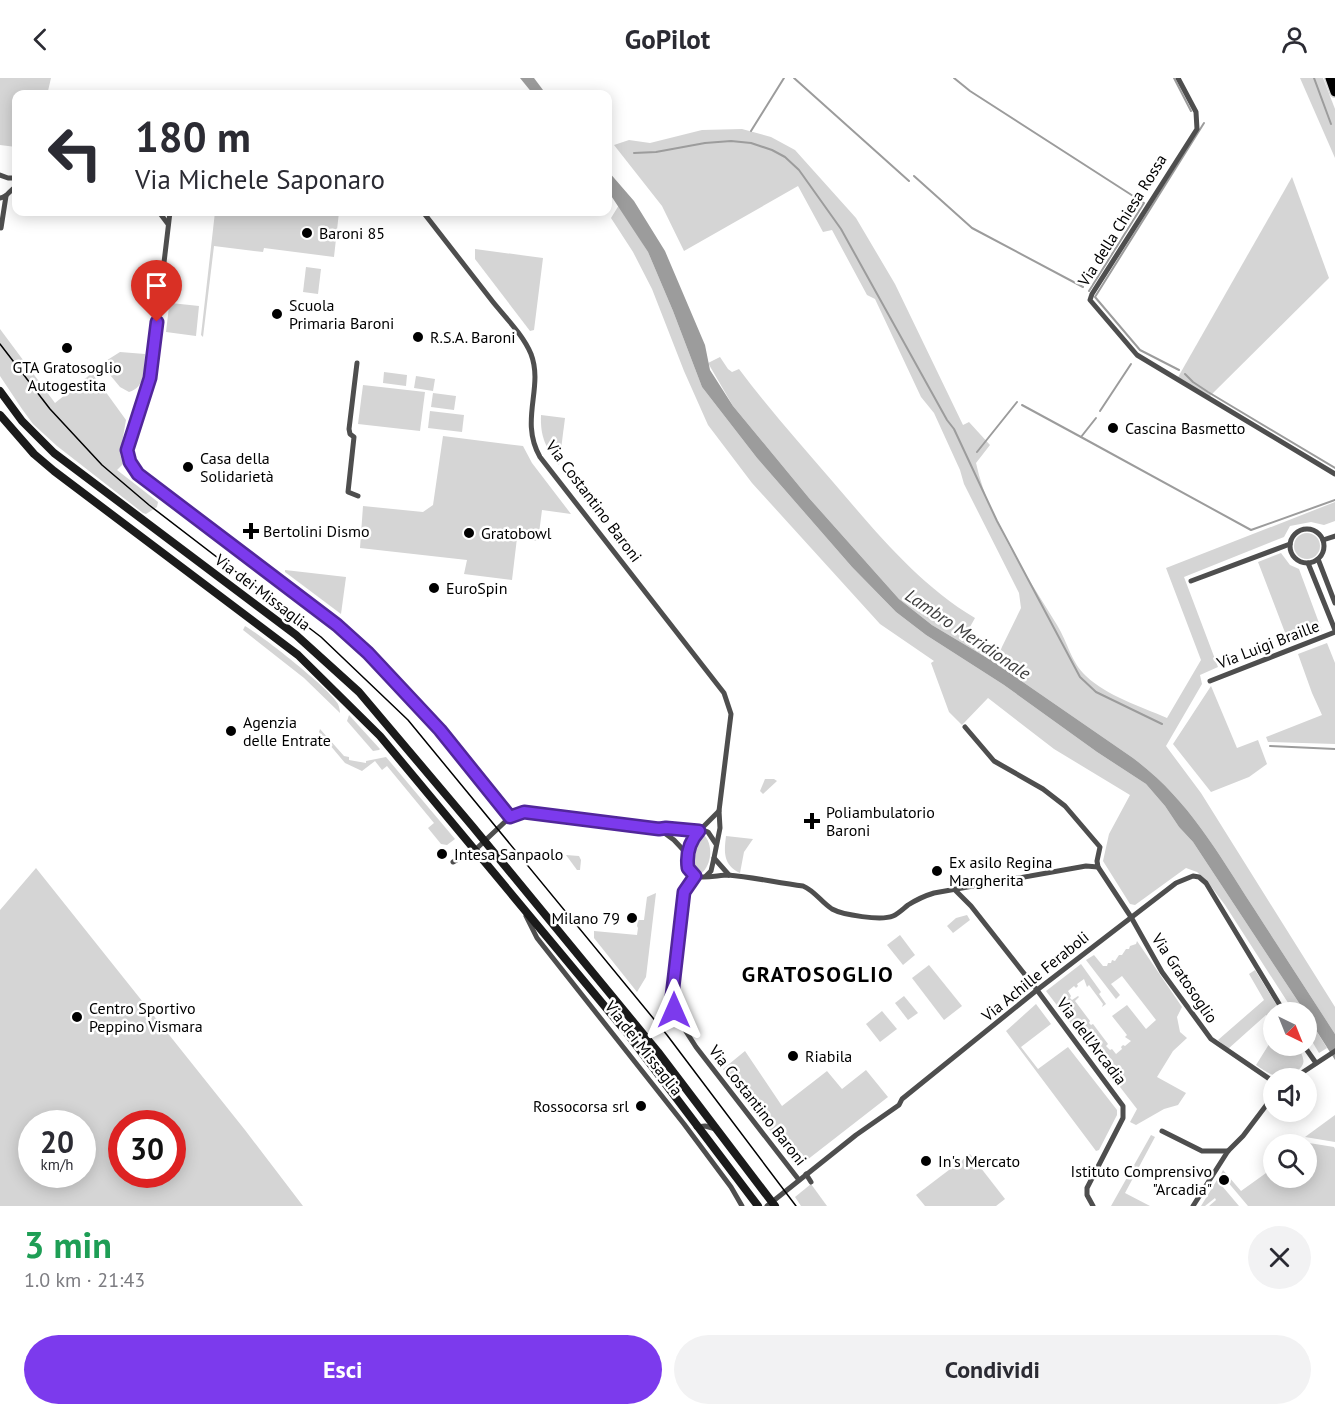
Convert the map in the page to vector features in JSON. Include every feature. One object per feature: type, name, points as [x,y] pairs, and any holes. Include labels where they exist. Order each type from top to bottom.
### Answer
[{"type":"main road","points":[[1330,78],[1335,92]]},
{"type":"main road","name":"Via dei Missaglia","points":[[0,391],[22,422],[54,453],[296,635],[332,666],[373,707],[658,1052],[771,1205]]},
{"type":"main road","name":"Via dei Missaglia","points":[[0,415],[33,454],[54,471],[298,655],[380,736],[627,1034],[693,1129],[758,1206]]},
{"type":"street","name":"Via della Chiesa Rossa","points":[[1178,78],[1196,112],[1197,129],[1090,300],[1137,356],[1335,474]]},
{"type":"street","points":[[0,175],[12,178]]},
{"type":"street","points":[[8,178],[12,185]]},
{"type":"street","points":[[0,222],[1,228],[3,197]]},
{"type":"street","points":[[162,216],[168,224]]},
{"type":"street","points":[[169,216],[151,372],[127,450],[132,466],[138,474],[337,625],[368,653],[440,730],[510,817]]},
{"type":"street","name":"Via Costantino Baroni","points":[[426,216],[523,340],[530,353],[534,378],[530,424],[532,438],[540,457],[724,693],[731,714],[719,812],[720,828],[711,871],[706,876]]},
{"type":"street","points":[[357,363],[349,429],[354,440],[348,492],[358,496]]},
{"type":"street","points":[[1304,529],[1315,531],[1323,540],[1323,551],[1318,559],[1308,564],[1301,563],[1290,552],[1290,544],[1295,534],[1304,529]]},
{"type":"street","points":[[1323,540],[1335,536]]},
{"type":"street","points":[[1191,581],[1290,544]]},
{"type":"street","points":[[1318,559],[1335,603]]},
{"type":"street","points":[[1308,564],[1335,631]]},
{"type":"street","name":"Via Luigi Braille","points":[[1210,681],[1335,631]]},
{"type":"street","name":"Via Gratosoglio","points":[[965,727],[994,761],[1043,789],[1065,806],[1100,847],[1098,867],[1131,917],[1162,972],[1211,1039],[1263,1074]]},
{"type":"street","points":[[453,862],[475,850],[510,817],[524,812],[659,829],[708,831],[716,845]]},
{"type":"street","points":[[719,812],[699,830],[690,845],[688,868],[695,876],[700,878],[729,875],[802,886],[813,891],[831,908],[850,915],[885,918],[895,915],[921,897],[933,893],[1086,866],[1098,867]]},
{"type":"street","points":[[659,829],[674,840],[688,855]]},
{"type":"street","points":[[714,858],[729,875]]},
{"type":"street","name":"Via Costantino Baroni","points":[[695,876],[684,892],[672,996],[676,1016],[696,1047],[799,1180]]},
{"type":"street","name":"Via Achille Feraboli","points":[[771,1205],[806,1174],[899,1105],[902,1099],[1037,990],[1176,883],[1189,876],[1199,877],[1216,899],[1278,1002]]},
{"type":"street","points":[[955,890],[971,906],[1037,990]]},
{"type":"street","name":"Via dell'Arcadia","points":[[1037,990],[1124,1109],[1123,1118],[1087,1188],[1087,1195],[1094,1206]]},
{"type":"street","points":[[1309,1068],[1335,1051]]},
{"type":"street","points":[[1311,1056],[1316,1063]]},
{"type":"street","points":[[1193,1206],[1228,1151],[1263,1110]]},
{"type":"street","points":[[693,1129],[705,1126],[716,1130]]},
{"type":"street","name":"Via dei Missaglia","points":[[693,1129],[742,1206]]},
{"type":"street","points":[[1162,1131],[1202,1151],[1228,1151]]},
{"type":"street","points":[[806,1174],[812,1182]]},
{"type":"shaded area","points":[[0,78],[51,78],[48,90],[12,90],[12,146],[0,145]]},
{"type":"shaded area","points":[[520,78],[534,78],[543,90],[530,90]]},
{"type":"shaded area","points":[[1300,78],[1323,78],[1335,109],[1335,158]]},
{"type":"shaded area","points":[[742,129],[771,137],[795,150],[856,218],[895,284],[963,425],[969,422],[990,445],[976,463],[999,527],[1057,625],[1077,665],[1086,676],[1104,689],[1167,718],[1201,660],[1166,568],[1335,502],[1335,521],[1324,525],[1311,522],[1290,526],[1284,537],[1184,577],[1218,667],[1200,675],[1202,684],[1166,746],[1201,793],[1335,1007],[1335,1034],[1317,1006],[1317,1002],[1314,1002],[1200,826],[1170,791],[1133,758],[994,662],[932,625],[899,599],[809,498],[733,406],[708,363],[720,357],[732,372],[739,369],[797,441],[899,556],[935,589],[975,618],[966,634],[997,657],[1021,608],[1019,593],[964,484],[934,413],[921,397],[875,299],[867,295],[832,230],[823,232],[798,186],[684,251],[662,206],[614,145],[629,140],[650,143],[702,130]]},
{"type":"shaded area","points":[[612,176],[634,201],[665,251],[705,345],[710,370],[733,406],[809,498],[899,599],[932,625],[994,662],[1133,758],[1170,791],[1200,826],[1314,1002],[1298,1002],[1193,842],[1146,784],[1004,685],[926,635],[896,612],[852,567],[757,458],[702,387],[648,252],[612,197]]},
{"type":"shaded area","points":[[1292,177],[1329,278],[1208,398],[1177,379]]},
{"type":"shaded area","points":[[619,205],[648,252],[702,387],[757,458],[852,567],[896,612],[926,635],[1004,685],[1146,784],[1193,842],[1298,1002],[1288,1002],[1225,905],[1207,881],[1197,872],[1186,868],[1135,905],[1130,904],[1103,861],[1109,834],[1130,795],[1054,749],[988,698],[962,725],[949,712],[931,663],[934,661],[880,624],[752,483],[708,425],[652,289],[633,252],[611,218]]},
{"type":"shaded area","points":[[215,216],[339,216],[334,257],[264,248],[263,252],[214,246],[203,337],[201,335]]},
{"type":"shaded area","points":[[475,249],[543,258],[534,330],[530,331],[475,259]]},
{"type":"shaded area","points":[[306,267],[321,269],[318,294],[303,292]]},
{"type":"shaded area","points":[[170,298],[171,303],[199,306],[196,336],[166,332]]},
{"type":"shaded area","points":[[0,329],[55,403],[92,373],[126,420],[120,454],[123,464],[117,470],[158,502],[157,507],[146,514],[143,513],[57,446],[33,424],[0,376]]},
{"type":"shaded area","points":[[120,352],[145,354],[141,382],[135,390],[129,392],[120,387],[101,364]]},
{"type":"shaded area","points":[[384,372],[407,375],[406,386],[383,383]]},
{"type":"shaded area","points":[[416,376],[435,379],[433,391],[414,388]]},
{"type":"shaded area","points":[[363,385],[425,392],[420,431],[358,424]]},
{"type":"shaded area","points":[[433,393],[456,396],[454,410],[431,407]]},
{"type":"shaded area","points":[[430,411],[464,415],[462,432],[428,428]]},
{"type":"shaded area","points":[[541,415],[565,418],[559,465],[545,442]]},
{"type":"shaded area","points":[[443,436],[523,446],[532,463],[571,514],[542,510],[538,541],[517,538],[512,580],[464,574],[467,560],[360,548],[363,506],[423,512],[433,505]]},
{"type":"shaded area","points":[[1307,533],[1316,537],[1320,546],[1316,555],[1307,559],[1298,555],[1294,546],[1298,537]]},
{"type":"shaded area","points":[[1281,553],[1290,565],[1299,569],[1322,631],[1289,643],[1258,562]]},
{"type":"shaded area","points":[[285,570],[346,577],[341,614],[285,572]]},
{"type":"shaded area","points":[[245,626],[309,675],[338,704],[340,713],[304,678],[243,630]]},
{"type":"shaded area","points":[[1327,643],[1335,663],[1335,744],[1268,742],[1266,737],[1322,715],[1298,654]]},
{"type":"shaded area","points":[[1211,686],[1237,748],[1258,740],[1267,764],[1249,777],[1211,792],[1173,744]]},
{"type":"shaded area","points":[[349,715],[379,750],[373,751],[347,721]]},
{"type":"shaded area","points":[[320,729],[344,756],[349,757],[349,760],[366,763],[366,761],[386,757],[455,839],[447,845],[441,844],[428,828],[434,823],[387,766],[382,770],[375,761],[362,771],[345,763],[319,732]]},
{"type":"shaded area","points":[[765,779],[777,781],[763,794],[760,791]]},
{"type":"shaded area","points":[[699,836],[705,836],[708,841],[710,857],[706,868],[699,875],[695,874],[690,859]]},
{"type":"shaded area","points":[[726,836],[753,839],[744,852],[740,873],[730,866],[726,858]]},
{"type":"shaded area","points":[[566,855],[579,856],[580,870],[577,870]]},
{"type":"shaded area","name":"Centro Sportivo Peppino Vismara","points":[[36,868],[303,1206],[0,1206],[0,910]]},
{"type":"shaded area","points":[[656,893],[646,977],[637,992],[594,938],[594,931],[637,935],[638,920],[644,920],[647,897]]},
{"type":"shaded area","points":[[967,915],[970,920],[953,933],[947,926],[956,918]]},
{"type":"shaded area","points":[[900,935],[915,955],[903,965],[887,945]]},
{"type":"shaded area","points":[[1137,941],[1182,1007],[1177,1017],[1180,1032],[1187,1038],[1173,1051],[1157,1077],[1186,1093],[1178,1105],[1164,1109],[1136,1125],[1130,1122],[1137,1109],[1046,991],[1081,964],[1101,992],[1099,994],[1106,1004],[1102,1007],[1103,1004],[1089,985],[1087,987],[1084,979],[1077,984],[1076,988],[1074,986],[1068,991],[1070,998],[1072,1000],[1079,997],[1075,1001],[1090,1021],[1089,1023],[1093,1024],[1108,1044],[1106,1046],[1116,1054],[1123,1045],[1131,1041],[1125,1037],[1127,1035],[1112,1016],[1127,1005],[1146,1029],[1156,1020],[1122,976],[1111,984],[1120,995],[1116,999],[1086,960],[1094,955],[1103,966],[1107,966]]},
{"type":"shaded area","points":[[929,965],[962,1006],[944,1020],[912,978]]},
{"type":"shaded area","points":[[1255,970],[1275,1002],[1263,1002],[1263,1018],[1228,1049],[1218,1040],[1264,1000],[1249,974]]},
{"type":"shaded area","points":[[904,996],[918,1013],[908,1020],[895,1003]]},
{"type":"shaded area","points":[[1036,1004],[1051,1024],[1021,1047],[1038,1069],[1068,1047],[1117,1110],[1117,1115],[1099,1150],[1096,1151],[1006,1031]]},
{"type":"shaded area","points":[[1317,1006],[1335,1034],[1335,1060],[1317,1032]]},
{"type":"shaded area","points":[[882,1011],[897,1029],[880,1042],[866,1024]]},
{"type":"shaded area","points":[[1317,1032],[1327,1048],[1319,1053],[1317,1050]]},
{"type":"shaded area","points":[[745,1051],[782,1106],[827,1071],[842,1089],[866,1070],[888,1097],[798,1167],[723,1069]]},
{"type":"shaded area","points":[[1263,1054],[1263,1056],[1302,1056],[1303,1062],[1300,1068],[1263,1069],[1256,1065]]},
{"type":"shaded area","points":[[1335,1115],[1335,1142],[1317,1139],[1317,1134],[1309,1134]]},
{"type":"shaded area","points":[[1151,1135],[1155,1137],[1125,1193],[1150,1206],[1111,1206]]},
{"type":"shaded area","points":[[1317,1144],[1335,1149],[1335,1206],[1248,1206],[1221,1174],[1223,1170],[1241,1191],[1263,1175],[1263,1188],[1317,1188]]},
{"type":"shaded area","points":[[970,1154],[1005,1199],[996,1206],[925,1206],[916,1195]]},
{"type":"shaded area","points":[[1217,1180],[1239,1206],[1209,1206],[1216,1200],[1215,1198],[1205,1206],[1201,1206]]},
{"type":"shaded area","points":[[811,1184],[827,1206],[801,1206],[795,1197]]},
{"type":"waterway","points":[[751,131],[784,78]]},
{"type":"waterway","points":[[794,78],[909,181]]},
{"type":"waterway","points":[[954,78],[970,91],[1144,203],[1089,291]]},
{"type":"waterway","points":[[1174,78],[1191,111]]},
{"type":"waterway","points":[[1314,78],[1331,124]]},
{"type":"waterway","points":[[1179,370],[1140,350],[1095,297],[1204,123]]},
{"type":"waterway","points":[[634,153],[656,152],[705,143],[731,141],[751,143],[785,157],[799,170],[841,229],[954,429],[997,521],[1080,677],[1096,692],[1162,724]]},
{"type":"waterway","points":[[914,176],[972,228],[1083,287]]},
{"type":"waterway","points":[[1100,411],[1131,364]]},
{"type":"waterway","points":[[1185,374],[1208,392],[1335,468]]},
{"type":"waterway","points":[[977,452],[1017,402]]},
{"type":"waterway","points":[[1022,405],[1081,437],[1096,418]]},
{"type":"waterway","points":[[1081,437],[1251,530],[1335,500]]},
{"type":"waterway","points":[[1270,746],[1335,749]]},
{"type":"tram line","points":[[0,344],[50,409],[102,465],[149,505],[321,637],[408,720],[667,1035],[796,1206]]},
{"type":"place","name":"Baroni 85","points":[[307,233]]},
{"type":"place","name":"Scuola Primaria Baroni","points":[[277,314]]},
{"type":"place","name":"R.S.A. Baroni","points":[[418,337]]},
{"type":"place","name":"GTA Gratosoglio Autogestita","points":[[67,348]]},
{"type":"place","name":"Cascina Basmetto","points":[[1113,428]]},
{"type":"place","name":"Casa della Solidarietà","points":[[188,467]]},
{"type":"place","name":"Bertolini Dismo","points":[[251,531]]},
{"type":"place","name":"Gratobowl","points":[[469,533]]},
{"type":"place","name":"EuroSpin","points":[[434,588]]},
{"type":"place","name":"Agenzia delle Entrate","points":[[231,731]]},
{"type":"place","name":"Poliambulatorio Baroni","points":[[812,821]]},
{"type":"place","name":"Intesa Sanpaolo","points":[[442,854]]},
{"type":"place","name":"Ex asilo Regina Margherita","points":[[937,871]]},
{"type":"place","name":"Milano 79","points":[[632,918]]},
{"type":"place","name":"Centro Sportivo Peppino Vismara","points":[[77,1017]]},
{"type":"place","name":"Riabila","points":[[793,1056]]},
{"type":"place","name":"Rossocorsa srl","points":[[641,1106]]},
{"type":"place","name":"In's Mercato","points":[[926,1161]]},
{"type":"place","name":"Istituto Comprensivo \"Arcadia\"","points":[[1224,1180]]},
{"type":"district","name":"GRATOSOGLIO","points":[[818,974]]},
{"type":"route","points":[[157,322],[150,378],[127,450],[130,462],[138,474],[337,625],[368,653],[440,730],[510,817],[524,812],[659,829],[699,831],[690,845],[687,861],[688,868],[695,876],[684,892],[672,996],[674,1010]]},
{"type":"water label","name":"Lambro Meridionale","points":[[968,634]]}]
